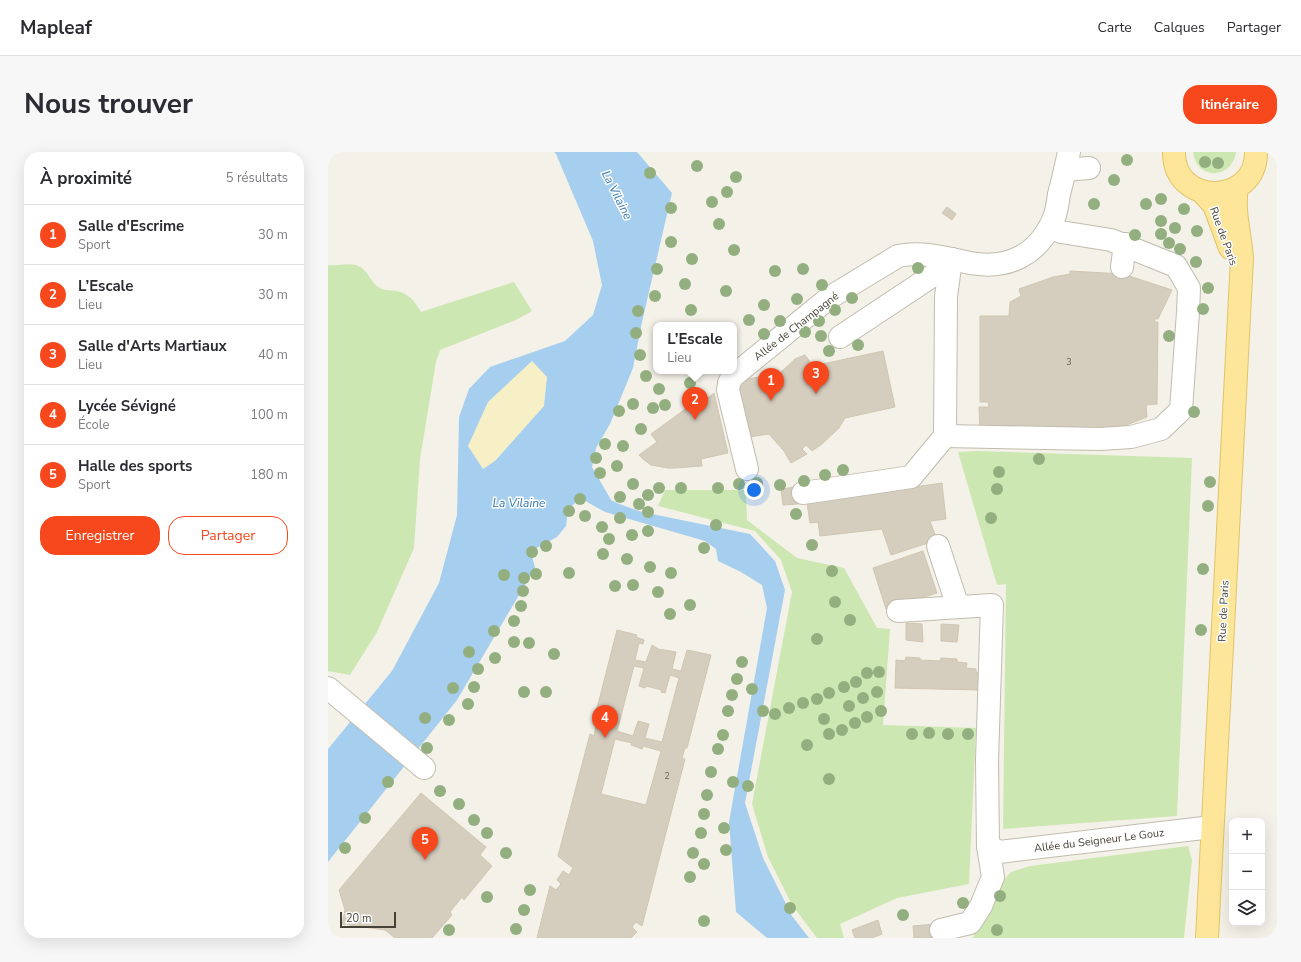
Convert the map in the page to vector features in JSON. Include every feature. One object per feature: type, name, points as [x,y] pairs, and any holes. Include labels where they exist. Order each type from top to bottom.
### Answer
[{"type":"main road","points":[[1174,152],[1175,163],[1182,177],[1187,183],[1210,194],[1229,191],[1238,187],[1250,174],[1254,165],[1256,152]]},
{"type":"main road","name":"Rue de Paris","points":[[1207,938],[1242,258],[1235,206],[1238,187]]},
{"type":"main road","name":"Rue de Paris","points":[[1201,191],[1214,206],[1218,214],[1234,258],[1240,285]]},
{"type":"street","points":[[1067,161],[1089,168]]},
{"type":"street","name":"Allée de Champagné","points":[[737,373],[829,298],[898,256],[911,253],[974,264],[996,265],[1010,262],[1024,256],[1036,246],[1048,231],[1054,216],[1067,161]]},
{"type":"street","points":[[945,436],[1100,439],[1131,437],[1161,429],[1181,410],[1189,288],[1176,266],[1125,244],[1111,240],[1060,232]]},
{"type":"street","points":[[1122,267],[1125,244]]},
{"type":"street","points":[[840,337],[932,276],[951,259]]},
{"type":"street","points":[[803,493],[911,477],[945,436],[946,297],[951,259]]},
{"type":"street","name":"Allée de Champagné","points":[[736,374],[729,383],[728,390],[747,470]]},
{"type":"street","points":[[938,546],[958,608]]},
{"type":"street","points":[[898,611],[992,606],[986,760],[988,846],[993,877],[981,906],[970,923],[941,930]]},
{"type":"street","points":[[328,688],[424,768]]},
{"type":"street","name":"Allée du Seigneur Le Gouz","points":[[988,846],[999,852],[1212,827]]},
{"type":"green space","points":[[1193,152],[1236,153],[1233,162],[1228,168],[1221,172],[1214,173],[1207,172],[1200,168]]},
{"type":"green space","points":[[353,264],[360,267],[378,287],[405,294],[414,301],[421,312],[514,282],[532,311],[516,320],[440,350],[436,362],[420,459],[414,548],[377,632],[350,675],[328,671],[328,265]]},
{"type":"green space","points":[[978,451],[1192,458],[1177,816],[1003,829],[1006,584],[997,585],[958,452]]},
{"type":"green space","points":[[665,490],[746,490],[747,520],[797,558],[844,568],[877,628],[890,629],[883,725],[976,728],[969,884],[897,898],[840,924],[844,938],[817,938],[792,905],[768,857],[752,804],[792,592],[781,560],[755,531],[658,506]]},
{"type":"green space","points":[[1188,846],[1192,860],[1184,938],[973,938],[992,893],[1011,872],[1030,866]]},
{"type":"sand","points":[[532,361],[547,377],[544,406],[495,461],[483,469],[467,446],[488,402]]},
{"type":"water","name":"La Vilaine","points":[[554,152],[637,152],[672,193],[642,322],[633,368],[610,424],[596,448],[592,467],[611,500],[642,512],[750,534],[775,561],[785,590],[745,803],[763,858],[792,916],[809,938],[767,938],[736,912],[729,822],[767,608],[762,585],[741,572],[718,561],[716,549],[705,541],[605,512],[580,498],[568,510],[566,526],[557,537],[531,551],[535,568],[457,700],[328,862],[328,749],[392,671],[439,583],[457,515],[459,417],[469,389],[490,367],[565,341],[593,315],[602,285],[593,241]],"holes":[[[532,361],[547,377],[544,406],[495,461],[483,469],[468,446],[488,402]]]},
{"type":"building","points":[[947,207],[956,214],[952,220],[942,213]]},
{"type":"building","points":[[1070,271],[1123,274],[1172,290],[1158,319],[1154,319],[1155,322],[1158,322],[1157,404],[1146,405],[1147,417],[1112,429],[980,430],[979,407],[989,407],[988,402],[980,402],[980,316],[1009,316],[1010,302],[1021,296],[1019,289],[1053,277],[1070,274]]},
{"type":"building","points":[[883,351],[895,407],[845,418],[839,428],[822,444],[812,451],[806,445],[802,449],[807,454],[791,463],[784,451],[769,434],[749,437],[737,381],[780,373],[795,359],[805,355],[813,366]]},
{"type":"building","points":[[714,393],[728,453],[701,459],[702,466],[675,468],[651,465],[639,455],[657,442],[651,434],[695,402],[698,406]]},
{"type":"building","points":[[942,483],[946,519],[930,521],[937,540],[891,555],[882,529],[820,536],[818,522],[810,523],[807,503]]},
{"type":"building","points":[[796,487],[798,504],[783,505],[781,489]]},
{"type":"building","points":[[923,551],[937,593],[886,609],[873,568]]},
{"type":"building","points":[[906,623],[922,624],[923,642],[906,640]]},
{"type":"building","points":[[941,624],[959,625],[957,642],[941,641]]},
{"type":"building","points":[[617,630],[637,635],[636,637],[644,640],[643,644],[639,643],[635,660],[646,662],[652,645],[658,649],[676,652],[672,669],[681,671],[687,650],[711,655],[687,748],[685,748],[682,758],[685,759],[642,926],[636,922],[632,927],[637,932],[631,938],[537,938],[550,886],[556,890],[561,884],[557,880],[563,871],[569,875],[573,868],[558,856],[590,734],[594,736],[596,725],[593,724]],"holes":[[[634,666],[644,668],[639,686],[645,688],[646,686],[662,690],[661,692],[665,693],[670,675],[679,678],[662,742],[645,738],[649,724],[638,721],[633,736],[617,731]],[[615,739],[632,743],[631,745],[642,749],[643,746],[661,751],[646,805],[601,794]]]},
{"type":"building","points":[[906,657],[920,658],[920,660],[940,661],[941,658],[957,659],[957,662],[967,663],[966,668],[976,669],[976,672],[980,673],[979,690],[895,688],[896,660],[905,661]]},
{"type":"building","points":[[421,793],[486,847],[480,855],[492,866],[464,900],[462,897],[450,912],[452,915],[432,938],[395,938],[385,930],[342,924],[345,910],[339,890]]},
{"type":"building","points":[[878,920],[882,934],[872,938],[855,938],[852,930]]},
{"type":"building","points":[[935,924],[937,938],[914,938],[913,926]]},
{"type":"place","name":"Salle d'Arts Martiaux","points":[[816,394]]},
{"type":"place","name":"Salle d'Escrime","points":[[771,401]]},
{"type":"place","name":"L’Escale","points":[[695,420]]},
{"type":"place","name":"Lycée Sévigné","points":[[605,738]]},
{"type":"place","name":"Halle des sports","points":[[425,860]]}]
